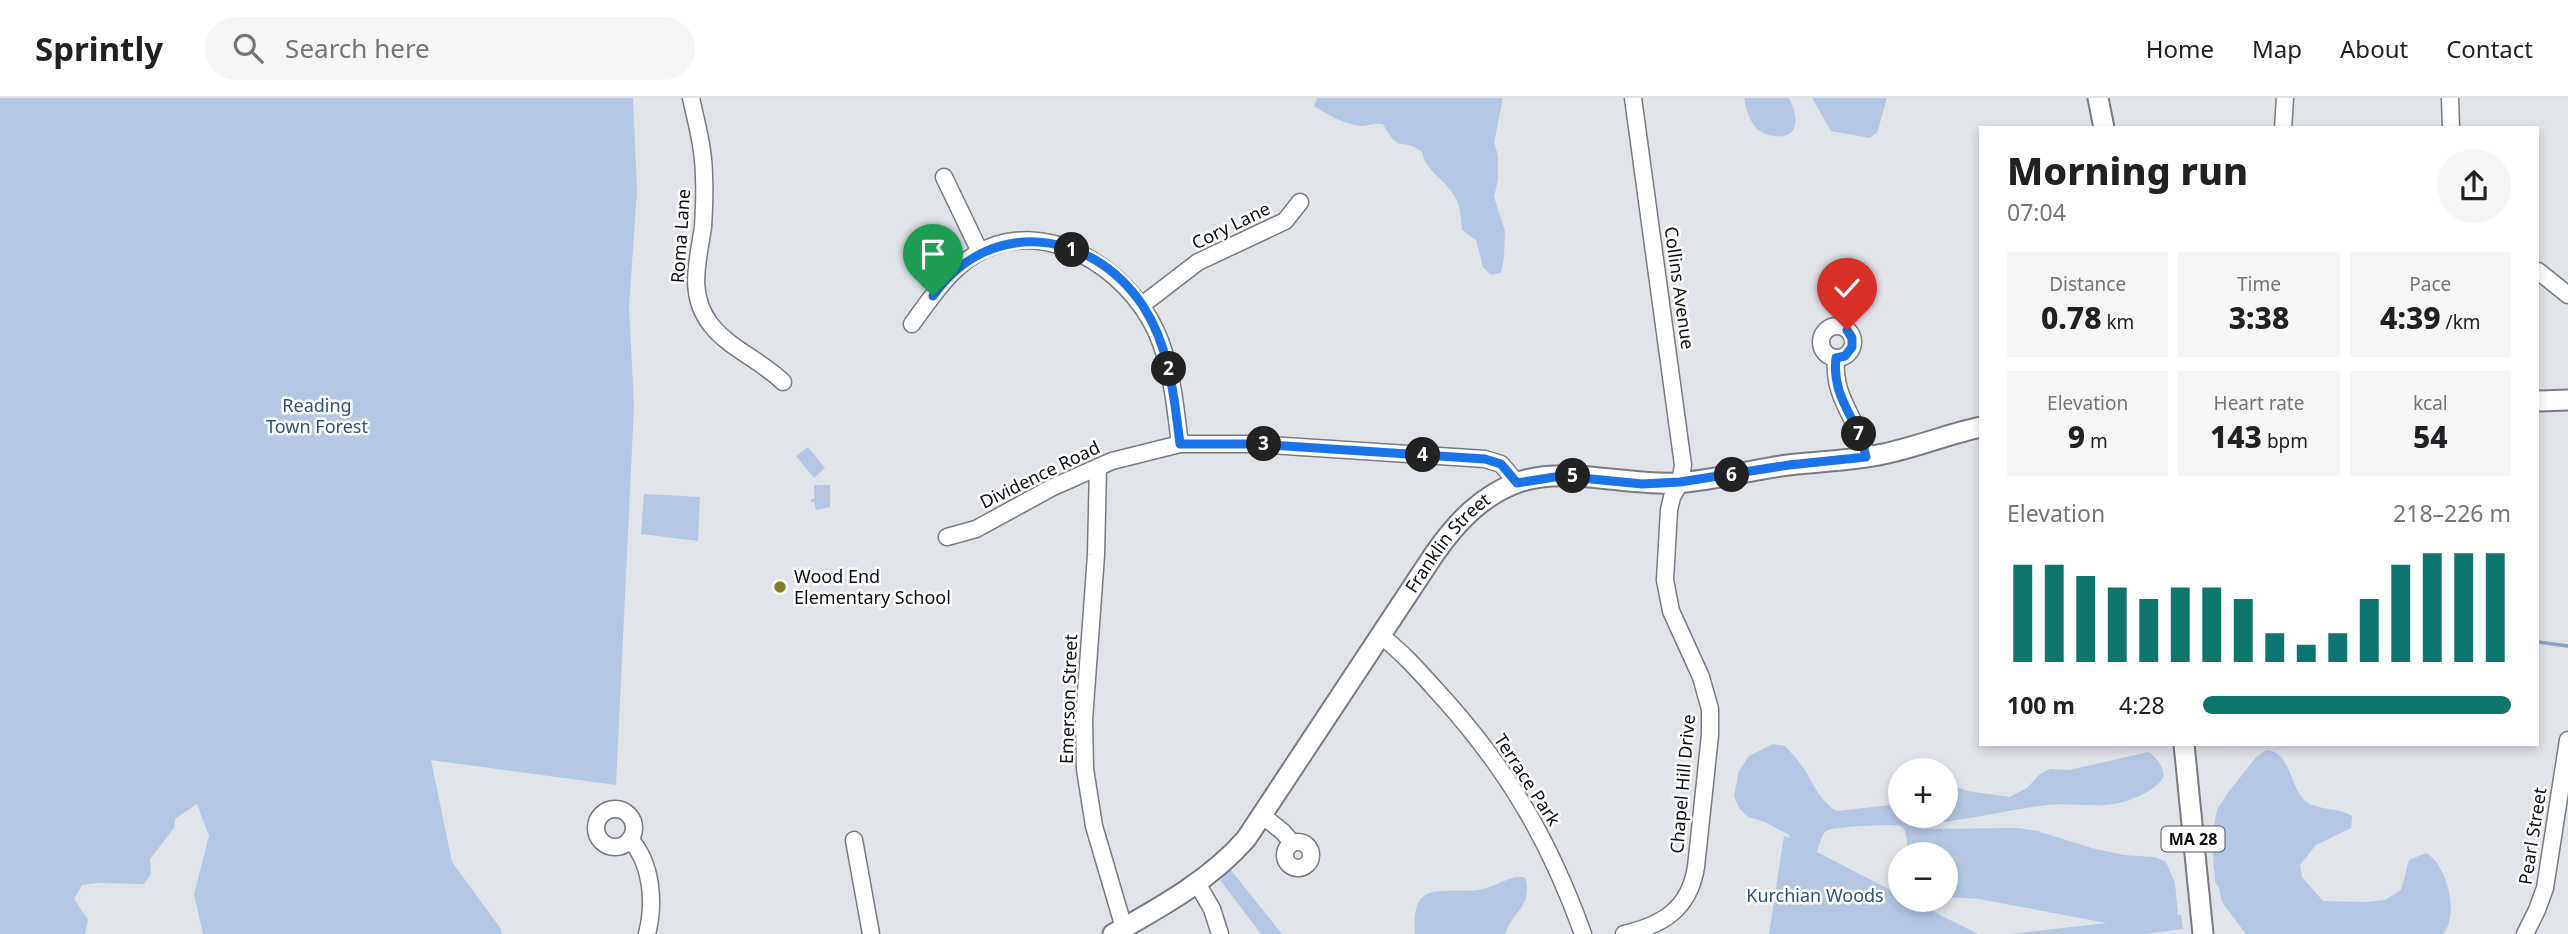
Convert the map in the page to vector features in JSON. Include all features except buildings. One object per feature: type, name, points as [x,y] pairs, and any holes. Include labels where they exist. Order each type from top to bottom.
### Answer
[{"type":"main road","points":[[2098,98],[2104,126]]},
{"type":"main road","points":[[2539,401],[2568,400]]},
{"type":"main road","name":"Franklin Street","points":[[1119,931],[1197,883],[1233,853],[1263,817],[1456,525],[1480,503],[1517,483],[1561,476],[1642,484],[1680,482],[1789,465],[1866,457],[1979,428]]},
{"type":"main road","name":"MA 28","points":[[2184,746],[2203,934]]},
{"type":"street","name":"Roma Lane","points":[[691,98],[701,140],[704,176],[702,228],[695,275],[699,303],[717,332],[768,368],[783,382]]},
{"type":"street","name":"Collins Avenue","points":[[1633,98],[1683,465],[1680,482]]},
{"type":"street","points":[[2283,126],[2285,98]]},
{"type":"street","points":[[2450,98],[2451,126]]},
{"type":"street","points":[[944,177],[980,252]]},
{"type":"street","name":"Cory Lane","points":[[1142,305],[1202,260],[1285,221],[1300,202]]},
{"type":"street","points":[[912,324],[941,284],[980,252],[1024,241],[1070,249],[1105,268],[1122,282],[1142,305],[1157,333],[1166,359],[1180,444]]},
{"type":"street","points":[[2539,272],[2568,295]]},
{"type":"street","points":[[1836,358],[1838,391],[1863,442],[1866,457]]},
{"type":"street","name":"Dividence Road","points":[[947,537],[976,528],[1053,487],[1098,467],[1136,453],[1180,444],[1254,444],[1485,459],[1501,464],[1517,483]]},
{"type":"street","name":"Emerson Street","points":[[1098,467],[1096,555],[1084,720],[1085,769],[1094,825],[1119,931]]},
{"type":"street","name":"Chapel Hill Drive","points":[[1624,934],[1655,925],[1673,913],[1690,889],[1696,867],[1710,715],[1704,684],[1674,618],[1666,589],[1669,510],[1680,482]]},
{"type":"street","name":"Terrace Park","points":[[1381,636],[1423,676],[1503,771],[1543,839],[1583,934]]},
{"type":"street","name":"Pearl Street","points":[[2525,934],[2538,910],[2545,888],[2568,740]]},
{"type":"street","points":[[1263,817],[1285,833],[1292,843]]},
{"type":"street","points":[[630,839],[641,855],[650,882],[652,904],[647,934]]},
{"type":"street","points":[[854,840],[871,934]]},
{"type":"street","points":[[1197,883],[1212,909],[1220,934]]},
{"type":"green space","name":"Reading Town Forest","points":[[0,98],[633,98],[637,191],[629,306],[634,406],[616,785],[431,760],[452,862],[502,934],[203,934],[194,894],[209,836],[197,804],[175,819],[174,828],[150,859],[151,874],[144,884],[82,885],[74,899],[88,920],[85,934],[0,934]]},
{"type":"green space","points":[[1317,98],[1503,98],[1494,143],[1498,155],[1498,180],[1494,197],[1505,231],[1501,273],[1491,275],[1483,267],[1476,240],[1462,230],[1457,201],[1427,165],[1422,152],[1393,140],[1383,124],[1361,126],[1331,116],[1314,106]]},
{"type":"green space","points":[[1744,98],[1789,98],[1795,119],[1793,130],[1784,136],[1761,132],[1750,118]]},
{"type":"green space","points":[[1812,98],[1887,98],[1877,133],[1869,138],[1831,131]]},
{"type":"green space","points":[[808,447],[825,468],[814,478],[796,456]]},
{"type":"green space","points":[[814,485],[830,485],[830,507],[816,510],[814,502],[811,502],[811,499],[814,499]]},
{"type":"green space","points":[[644,494],[700,497],[698,541],[641,534]]},
{"type":"green space","name":"Kurchian Woods","points":[[1773,744],[1785,746],[1802,766],[1822,798],[1837,811],[1888,805],[1888,825],[1829,830],[1825,832],[1817,852],[1888,889],[1888,912],[1934,912],[1978,934],[1769,934],[1784,836],[1790,838],[1765,822],[1748,817],[1739,808],[1734,796],[1739,771],[1749,756]]},
{"type":"green space","points":[[2267,750],[2281,757],[2305,801],[2352,816],[2351,828],[2316,845],[2300,865],[2302,877],[2323,901],[2385,900],[2401,890],[2409,860],[2426,853],[2440,868],[2449,891],[2450,915],[2443,934],[2246,934],[2222,902],[2215,882],[2212,837],[2217,810],[2227,794],[2257,756]]},
{"type":"green space","points":[[2148,752],[2159,762],[2164,776],[2144,794],[2119,803],[2032,807],[1958,819],[1958,787],[2009,797],[2027,788],[2039,775],[2050,769],[2069,770]]},
{"type":"green space","points":[[1903,828],[2018,828],[2124,855],[2155,857],[2166,862],[2175,883],[2178,915],[2181,915],[2183,929],[2145,934],[2011,934],[2107,923],[1979,899],[1958,898],[1958,842],[1907,842]]},
{"type":"green space","points":[[1230,869],[1282,934],[1261,934],[1220,880]]},
{"type":"green space","points":[[1515,877],[1523,877],[1526,880],[1526,897],[1505,934],[1415,934],[1418,904],[1431,892],[1478,890]]},
{"type":"waterway","points":[[2539,642],[2568,646]]},
{"type":"place","name":"Wood End Elementary School","points":[[780,587]]},
{"type":"route","points":[[933,296],[941,284],[966,261],[992,247],[1024,241],[1070,249],[1105,268],[1122,282],[1142,305],[1157,333],[1166,359],[1180,444],[1254,444],[1485,459],[1501,464],[1517,483],[1561,476],[1657,484],[1707,480],[1766,468],[1866,457],[1863,442],[1841,400],[1836,381],[1836,358],[1845,356],[1853,344],[1847,330]]}]
